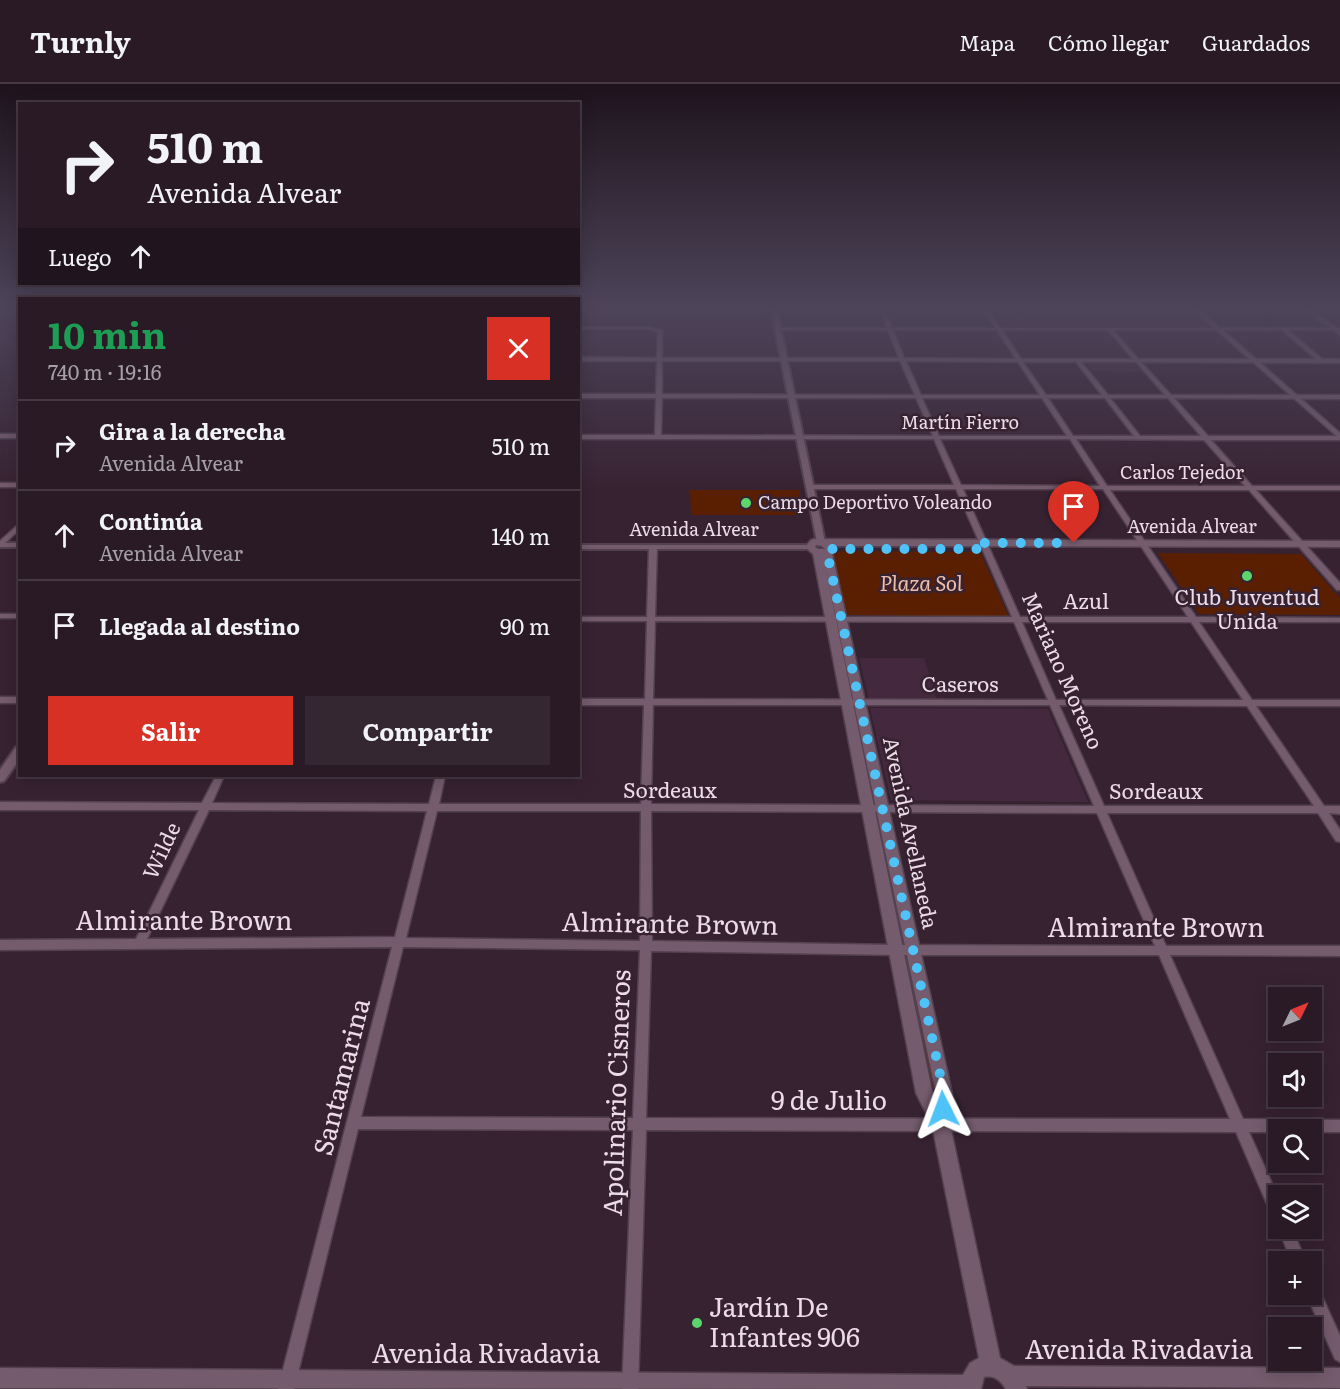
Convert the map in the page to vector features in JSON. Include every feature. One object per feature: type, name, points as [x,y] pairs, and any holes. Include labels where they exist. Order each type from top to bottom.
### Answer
[{"type":"main road","points":[[1269,371],[1340,431]]},
{"type":"main road","points":[[1299,397],[1340,438]]},
{"type":"main road","name":"Avenida Alvear","points":[[822,547],[1304,547],[1340,544]]},
{"type":"main road","name":"Avenida Avellaneda","points":[[822,547],[875,809],[896,950],[924,1093],[941,1125],[991,1366]]},
{"type":"main road","name":"Avenida Alvear","points":[[1304,547],[1340,550]]},
{"type":"main road","name":"Avenida Avellaneda","points":[[875,809],[913,950],[944,1093],[941,1125]]},
{"type":"main road","points":[[971,1387],[977,1370],[991,1366],[1001,1369],[1013,1382]]},
{"type":"main road","name":"Avenida Rivadavia","points":[[0,1378],[287,1384],[971,1387]]},
{"type":"main road","name":"Avenida Rivadavia","points":[[1013,1382],[1340,1378]]},
{"type":"street","points":[[658,437],[660,371]]},
{"type":"street","name":"Avenida Avellaneda","points":[[786,371],[822,547]]},
{"type":"street","name":"Mariano Moreno","points":[[907,371],[1268,1190]]},
{"type":"street","points":[[1027,371],[1340,838]]},
{"type":"street","points":[[1086,371],[1138,438]]},
{"type":"street","points":[[1146,371],[1340,588]]},
{"type":"street","points":[[580,396],[1340,397]]},
{"type":"street","points":[[0,436],[18,436]]},
{"type":"street","name":"Martín Fierro","points":[[580,437],[1340,438]]},
{"type":"street","points":[[0,484],[18,485]]},
{"type":"street","name":"Carlos Tejedor","points":[[809,487],[1340,488]]},
{"type":"street","points":[[0,545],[18,527]]},
{"type":"street","points":[[0,545],[18,545]]},
{"type":"street","name":"Avenida Alvear","points":[[580,547],[822,547]]},
{"type":"street","name":"Apolinario Cisneros","points":[[630,1386],[646,947],[646,809],[653,547]]},
{"type":"street","points":[[0,616],[18,616]]},
{"type":"street","name":"Azul","points":[[580,619],[1340,620]]},
{"type":"street","points":[[0,700],[18,700]]},
{"type":"street","name":"Caseros","points":[[580,702],[1340,704]]},
{"type":"street","points":[[0,778],[18,753]]},
{"type":"street","name":"Wilde","points":[[140,943],[220,777]]},
{"type":"street","name":"Santamarina","points":[[287,1384],[441,777]]},
{"type":"street","name":"Sordeaux","points":[[0,806],[1340,810]]},
{"type":"street","name":"Almirante Brown","points":[[0,945],[400,942],[896,950],[1340,951]]},
{"type":"street","name":"9 de Julio","points":[[353,1123],[1340,1126]]},
{"type":"street","points":[[1318,1305],[1340,1354]]},
{"type":"shaded area","points":[[1092,371],[1141,371],[1142,372]]},
{"type":"shaded area","points":[[859,658],[924,658],[937,699],[869,699]]},
{"type":"shaded area","points":[[870,708],[1048,709],[1088,802],[891,800]]},
{"type":"green space","name":"Campo Deportivo Voleando","points":[[690,490],[799,490],[804,515],[691,515]]},
{"type":"green space","name":"Plaza Sol","points":[[841,551],[980,552],[1009,617],[847,615],[832,554]]},
{"type":"green space","name":"Club Juventud Unida","points":[[1158,553],[1301,554],[1340,598],[1340,615],[1199,614]]},
{"type":"green space","points":[[904,958],[910,958],[941,1106],[934,1106]]},
{"type":"place","name":"Campo Deportivo Voleando","points":[[746,503]]},
{"type":"place","name":"Club Juventud Unida","points":[[1247,576]]},
{"type":"place","name":"Jardín De Infantes 906","points":[[697,1323]]},
{"type":"route","points":[[943,1109],[944,1093],[827,552],[831,549],[985,549],[982,543],[1074,543]]}]
